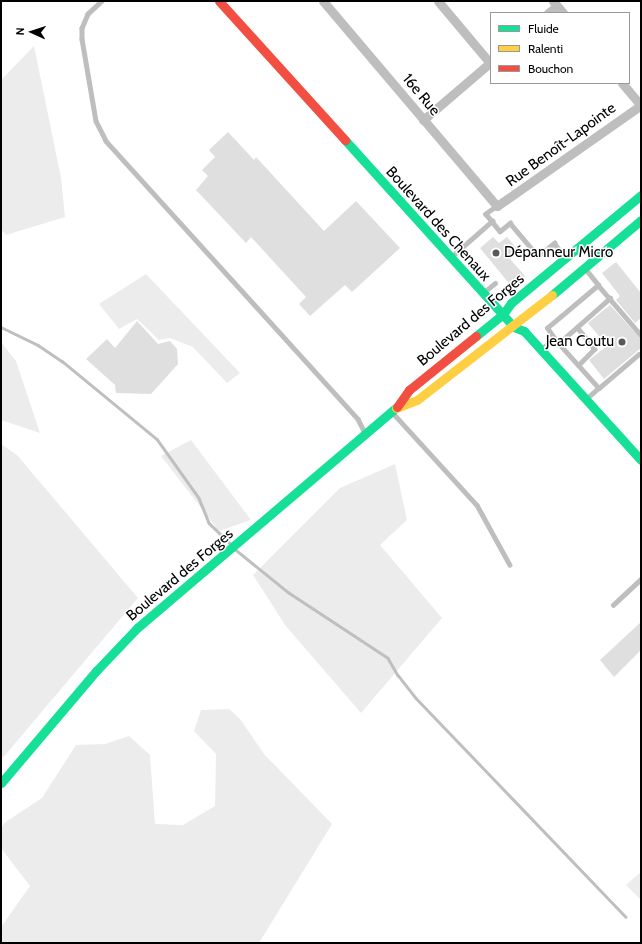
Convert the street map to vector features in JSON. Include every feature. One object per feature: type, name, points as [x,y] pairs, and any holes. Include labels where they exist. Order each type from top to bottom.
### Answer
[{"type":"street","name":"Boulevard des Chenaux","points":[[218,1],[482,293],[504,313],[514,327],[524,331],[641,460]]},
{"type":"street","name":"16e Rue","points":[[323,1],[497,206]]},
{"type":"street","points":[[423,120],[490,62],[438,1]]},
{"type":"street","points":[[623,84],[641,106]]},
{"type":"street","name":"Rue Benoît-Lapointe","points":[[497,206],[641,106]]},
{"type":"street","name":"Boulevard des Forges","points":[[1,783],[133,632],[394,410],[409,390],[504,313],[511,303],[641,195]]},
{"type":"street","name":"Boulevard des Forges","points":[[394,410],[417,400],[514,327],[641,220]]},
{"type":"lane","points":[[102,1],[88,14],[82,28],[82,39],[96,121],[106,140],[358,419],[365,434]]},
{"type":"lane","points":[[497,206],[486,214],[500,231],[510,223],[538,256],[554,243],[566,258]]},
{"type":"lane","points":[[451,258],[492,221]]},
{"type":"lane","points":[[584,268],[641,335]]},
{"type":"lane","points":[[482,293],[495,283]]},
{"type":"lane","points":[[598,285],[547,328],[554,338],[599,388]]},
{"type":"lane","points":[[559,343],[610,298]]},
{"type":"lane","points":[[577,327],[595,349],[579,365]]},
{"type":"lane","points":[[541,350],[554,338]]},
{"type":"lane","points":[[586,400],[639,354]]},
{"type":"lane","points":[[394,410],[477,505],[510,565]]},
{"type":"lane","points":[[613,605],[641,578]]},
{"type":"shaded area","points":[[34,46],[61,178],[65,217],[6,235],[1,229],[1,80]]},
{"type":"shaded area","points":[[146,274],[240,373],[227,383],[193,347],[170,338],[159,340],[137,319],[119,329],[99,304]]},
{"type":"shaded area","points":[[1,342],[16,361],[40,433],[1,420]]},
{"type":"shaded area","points":[[191,440],[251,520],[219,531],[161,456]]},
{"type":"shaded area","points":[[1,444],[17,455],[138,598],[1,760]]},
{"type":"shaded area","points":[[395,464],[407,520],[380,545],[442,618],[361,713],[285,625],[253,575],[340,488]]},
{"type":"shaded area","points":[[229,709],[240,719],[264,754],[332,824],[259,943],[1,943],[1,927],[30,886],[1,848],[1,829],[4,823],[42,798],[76,745],[105,744],[129,736],[150,755],[155,824],[183,825],[215,806],[216,754],[194,731],[201,710]]},
{"type":"shaded area","points":[[641,872],[641,900],[626,885]]},
{"type":"building","points":[[228,132],[254,160],[256,157],[324,231],[356,201],[400,248],[352,292],[345,285],[310,316],[299,304],[306,297],[251,237],[246,243],[196,190],[208,176],[202,170],[215,157],[209,150]]},
{"type":"building","points":[[493,237],[499,243],[507,237],[519,251],[510,259],[525,276],[512,287],[480,248]]},
{"type":"building","points":[[616,262],[641,293],[641,318],[635,323],[616,300],[620,296],[602,273]]},
{"type":"building","name":"Jean Coutu","points":[[610,305],[641,339],[641,348],[604,379],[589,360],[607,346],[588,323]]},
{"type":"building","points":[[137,321],[158,344],[170,341],[177,349],[178,364],[151,394],[116,393],[115,385],[86,359],[107,339],[115,348]]},
{"type":"building","points":[[641,622],[641,650],[614,677],[600,660]]},
{"type":"waterway","points":[[1,327],[38,345],[62,361],[157,439],[199,498],[209,523],[230,543]]},
{"type":"waterway","points":[[236,550],[288,592],[388,658],[398,675],[416,698],[626,917]]},
{"type":"traffic: fast","points":[[345,140],[514,327],[524,331],[641,460]]},
{"type":"traffic: fast","points":[[476,336],[504,313],[511,303],[641,195]]},
{"type":"traffic: fast","points":[[552,295],[641,220]]},
{"type":"traffic: fast","points":[[1,783],[97,670],[137,628],[397,407]]},
{"type":"traffic: slow","points":[[396,408],[417,400],[552,295]]},
{"type":"traffic: jam","points":[[219,1],[345,140]]},
{"type":"traffic: jam","points":[[397,407],[409,390],[476,336]]},
{"type":"place","name":"Dépanneur Micro","points":[[496,253]]},
{"type":"place","name":"Jean Coutu","points":[[622,342]]}]
